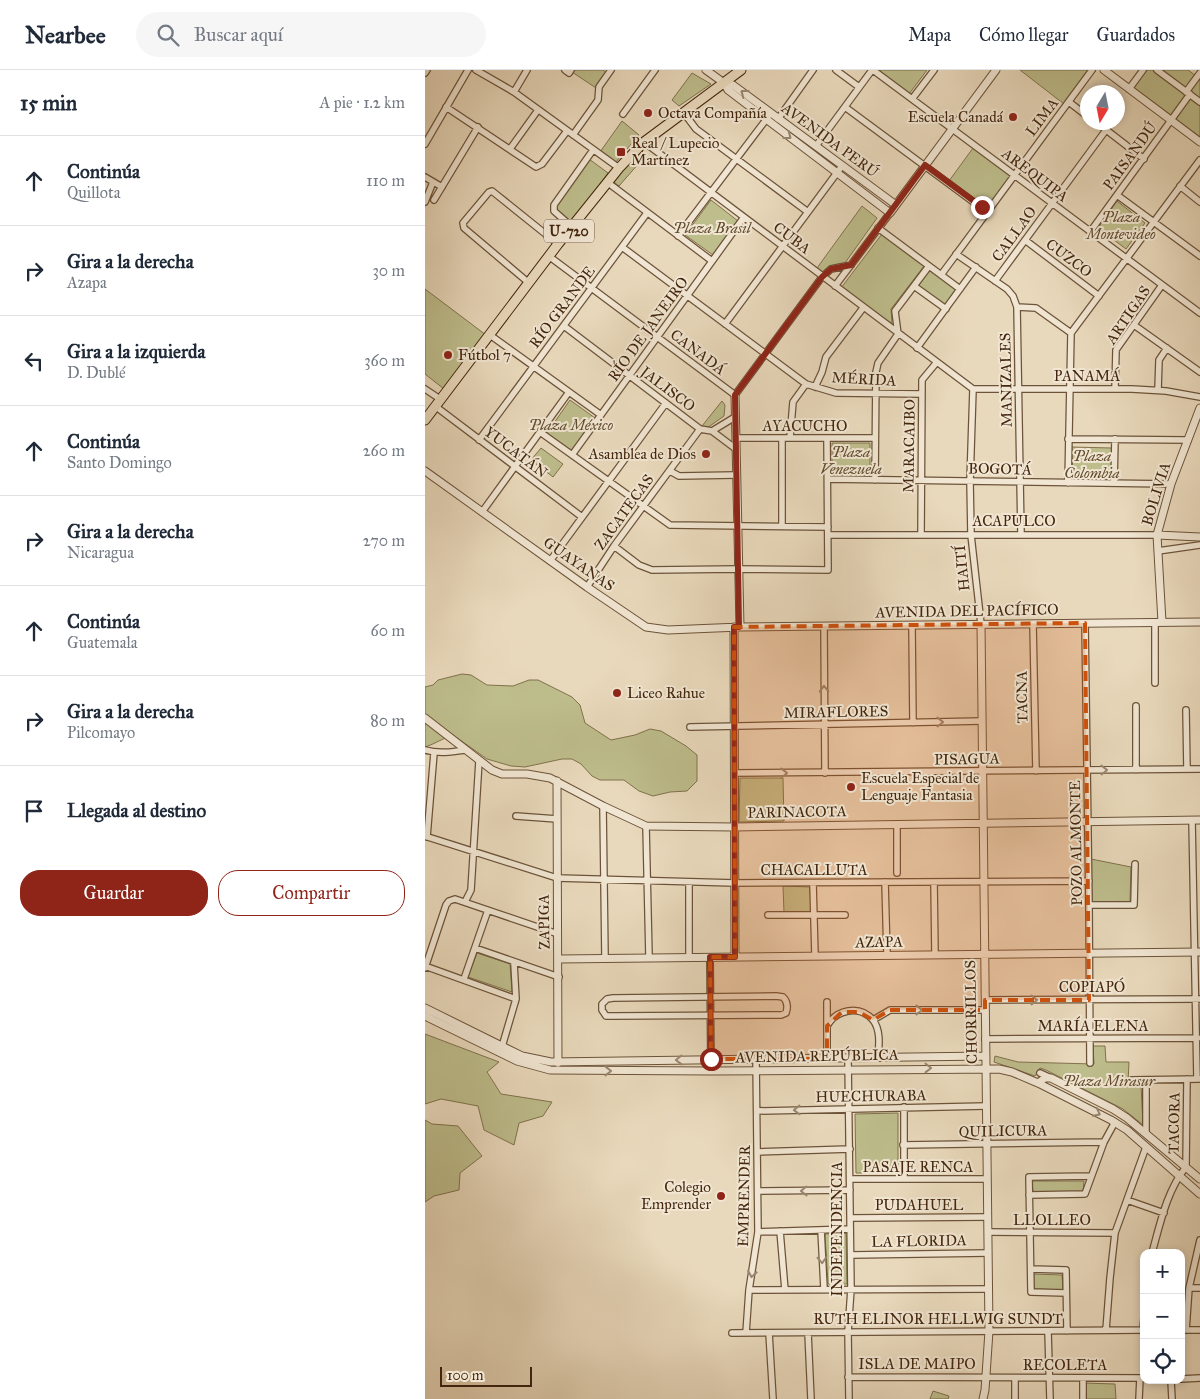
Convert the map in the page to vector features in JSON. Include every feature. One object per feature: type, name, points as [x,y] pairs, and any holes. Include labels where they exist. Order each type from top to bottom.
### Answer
[{"type":"main road","name":"U-720","points":[[425,420],[549,256],[619,168],[644,142],[741,70]]},
{"type":"street","points":[[425,144],[468,70]]},
{"type":"street","points":[[514,92],[527,70]]},
{"type":"street","points":[[573,136],[598,100],[599,87],[611,70]]},
{"type":"street","points":[[623,114],[655,70]]},
{"type":"street","points":[[706,70],[724,83]]},
{"type":"street","points":[[778,118],[813,70]]},
{"type":"street","points":[[836,70],[859,88]]},
{"type":"street","points":[[816,146],[873,70]]},
{"type":"street","name":"AREQUIPA","points":[[873,70],[1200,314]]},
{"type":"street","points":[[913,99],[934,70]]},
{"type":"street","points":[[835,286],[996,70]]},
{"type":"street","name":"LIMA","points":[[941,275],[1092,70]]},
{"type":"street","points":[[1104,70],[1200,142]]},
{"type":"street","points":[[1129,89],[1143,70]]},
{"type":"street","points":[[1157,70],[1200,102]]},
{"type":"street","points":[[481,71],[514,92],[619,168]]},
{"type":"street","name":"PAISANDÚ","points":[[1090,232],[1171,120],[1200,73]]},
{"type":"street","name":"AVENIDA PERÚ","points":[[724,83],[733,85],[896,204]]},
{"type":"street","name":"AVENIDA PERÚ","points":[[724,83],[728,90],[766,120],[890,212]]},
{"type":"street","points":[[1069,102],[1080,111]]},
{"type":"street","points":[[446,107],[536,167],[539,166],[567,131]]},
{"type":"street","points":[[845,107],[987,212]]},
{"type":"street","points":[[510,149],[538,110]]},
{"type":"street","points":[[684,113],[696,129],[808,212]]},
{"type":"street","points":[[678,236],[771,113]]},
{"type":"street","points":[[434,200],[478,127]]},
{"type":"street","points":[[1106,130],[1144,159]]},
{"type":"street","name":"CALLAO","points":[[995,281],[1106,130]]},
{"type":"street","name":"CUBA","points":[[644,142],[973,389]]},
{"type":"street","points":[[572,227],[554,211],[554,204],[593,150]]},
{"type":"street","points":[[1067,483],[1071,332],[1200,160]]},
{"type":"street","points":[[725,324],[842,166]]},
{"type":"street","points":[[425,177],[442,187]]},
{"type":"street","points":[[425,202],[433,182]]},
{"type":"street","points":[[607,182],[712,261]]},
{"type":"street","points":[[1180,186],[1200,202]]},
{"type":"street","points":[[529,283],[464,228],[463,223],[489,192],[492,191],[559,244]]},
{"type":"street","points":[[1117,195],[1200,256]]},
{"type":"street","name":"RÍO GRANDE","points":[[479,440],[647,213]]},
{"type":"street","name":"RÍO DE JANEIRO","points":[[572,455],[744,217]]},
{"type":"street","points":[[879,228],[960,289]]},
{"type":"street","name":"CUZCO","points":[[1025,240],[1099,296]]},
{"type":"street","name":"MÉRIDA","points":[[623,247],[806,384],[836,392],[922,394]]},
{"type":"street","points":[[956,254],[1010,292],[1017,307],[1037,308],[1071,332]]},
{"type":"street","name":"CANADÁ","points":[[549,256],[735,395]]},
{"type":"street","points":[[735,957],[734,726],[737,627],[737,525],[735,395],[822,277],[831,269],[851,265]]},
{"type":"street","points":[[875,480],[875,393],[878,363],[898,334],[895,311],[929,266]]},
{"type":"street","points":[[917,348],[976,267]]},
{"type":"street","name":"ARTIGAS","points":[[1115,389],[1116,350],[1163,285]]},
{"type":"street","points":[[914,286],[946,309]]},
{"type":"street","name":"MANIZALES","points":[[1017,307],[1021,535]]},
{"type":"street","points":[[815,387],[826,357],[863,308]]},
{"type":"street","name":"JALISCO","points":[[563,326],[700,429],[712,432],[736,448]]},
{"type":"street","points":[[1134,326],[1200,372]]},
{"type":"street","points":[[490,335],[601,415]]},
{"type":"street","points":[[1158,390],[1159,360],[1167,348]]},
{"type":"street","name":"MARACAIBO","points":[[921,535],[922,380],[937,362]]},
{"type":"street","points":[[790,438],[793,402],[806,384]]},
{"type":"street","name":"YUCATÁN","points":[[425,389],[437,403],[479,440],[582,517]]},
{"type":"street","name":"PANAMÁ","points":[[973,389],[1158,390],[1200,397]]},
{"type":"street","name":"HAITÍ","points":[[973,389],[970,481],[971,535],[981,624]]},
{"type":"street","points":[[482,512],[569,392]]},
{"type":"street","points":[[550,561],[667,403]]},
{"type":"street","name":"BOLIVIA","points":[[1159,622],[1157,535],[1171,484],[1200,408]]},
{"type":"street","points":[[712,432],[735,417]]},
{"type":"street","name":"ZACATECAS","points":[[587,587],[614,546],[700,429]]},
{"type":"street","points":[[540,432],[670,525],[828,527]]},
{"type":"street","name":"AYACUCHO","points":[[735,438],[875,438]]},
{"type":"street","points":[[782,438],[782,526]]},
{"type":"street","points":[[614,546],[643,567],[652,570],[737,568],[828,570],[827,438]]},
{"type":"street","points":[[1068,439],[1188,440]]},
{"type":"street","points":[[1114,483],[1115,439]]},
{"type":"street","points":[[670,470],[679,476],[736,475]]},
{"type":"street","name":"GUAYANAS","points":[[425,471],[646,627],[669,630],[737,627]]},
{"type":"street","name":"BOGOTÁ","points":[[828,479],[1171,484]]},
{"type":"street","name":"ACAPULCO","points":[[828,535],[1157,535],[1200,537]]},
{"type":"street","points":[[1157,552],[1200,545]]},
{"type":"street","points":[[1155,683],[1159,622]]},
{"type":"street","name":"AVENIDA DEL PACÍFICO","points":[[737,627],[1200,622]]},
{"type":"street","name":"POZO ALMONTE","points":[[1085,623],[1090,1063]]},
{"type":"street","name":"CHORRILLOS","points":[[981,624],[989,1331],[983,1399]]},
{"type":"street","name":"TACNA","points":[[1033,624],[1036,771]]},
{"type":"street","points":[[912,625],[913,723]]},
{"type":"street","points":[[823,626],[825,773]]},
{"type":"street","points":[[1136,706],[1136,770]]},
{"type":"street","points":[[1186,710],[1187,769]]},
{"type":"street","name":"PARINACOTA","points":[[425,718],[488,768],[502,774],[550,778],[646,826],[734,827],[1196,820]]},
{"type":"street","name":"MIRAFLORES","points":[[690,727],[982,721]]},
{"type":"street","points":[[425,750],[434,753],[466,750]]},
{"type":"street","points":[[426,836],[434,753]]},
{"type":"street","points":[[465,902],[471,890],[479,761]]},
{"type":"street","name":"PISAGUA","points":[[735,774],[1200,769]]},
{"type":"street","name":"ZAPIGA","points":[[557,781],[558,1063]]},
{"type":"street","points":[[603,806],[605,958]]},
{"type":"street","points":[[517,816],[557,819]]},
{"type":"street","points":[[1132,1080],[1199,1079],[1196,820]]},
{"type":"street","points":[[897,824],[897,872]]},
{"type":"street","points":[[646,826],[649,958]]},
{"type":"street","name":"CHACALLUTA","points":[[426,836],[557,878],[735,883],[1089,882]]},
{"type":"street","points":[[1089,906],[1134,905],[1135,864]]},
{"type":"street","points":[[689,882],[689,958]]},
{"type":"street","points":[[813,882],[815,956]]},
{"type":"street","points":[[885,882],[887,955]]},
{"type":"street","points":[[934,882],[935,955]]},
{"type":"street","points":[[516,999],[464,979],[425,967],[446,905],[449,901],[455,899],[559,934]]},
{"type":"street","points":[[464,979],[488,910]]},
{"type":"street","points":[[768,916],[845,915]]},
{"type":"street","points":[[475,948],[559,977]]},
{"type":"street","name":"AZAPA","points":[[559,959],[1197,952]]},
{"type":"street","points":[[710,957],[711,1071]]},
{"type":"street","points":[[501,1048],[516,999],[514,962]]},
{"type":"street","points":[[783,997],[788,1007],[786,1013],[781,1015],[710,1016],[605,1016],[602,1004],[613,998],[783,997]]},
{"type":"street","name":"COPIAPÓ","points":[[985,1000],[1198,1000]]},
{"type":"street","points":[[827,1002],[827,1059]]},
{"type":"street","name":"AVENIDA REPÚBLICA","points":[[425,1008],[501,1048],[526,1064],[551,1070],[711,1071],[849,1068],[999,1068],[1038,1083],[1115,1122],[1200,1194]]},
{"type":"street","points":[[873,1020],[890,1010],[985,1010]]},
{"type":"street","points":[[827,1026],[831,1018],[841,1012],[859,1012],[873,1020],[879,1037],[879,1058]]},
{"type":"street","name":"AVENIDA REPÚBLICA","points":[[425,1016],[528,1058],[558,1063],[985,1056]]},
{"type":"street","name":"MARÍA ELENA","points":[[985,1039],[1198,1038]]},
{"type":"street","name":"EMPRENDER","points":[[746,1333],[749,1290],[758,1232],[756,1059]]},
{"type":"street","name":"INDEPENDENCIA","points":[[848,1059],[851,1229],[851,1289],[848,1332],[849,1399]]},
{"type":"street","points":[[1041,1073],[1127,1118],[1200,1179]]},
{"type":"street","points":[[1038,1083],[1045,1078],[1053,1079]]},
{"type":"street","name":"TACORA","points":[[1187,1079],[1187,1167]]},
{"type":"street","points":[[1146,1080],[1146,1133]]},
{"type":"street","points":[[1077,1102],[1084,1094]]},
{"type":"street","name":"HUECHURABA","points":[[757,1111],[986,1106]]},
{"type":"street","points":[[903,1179],[904,1107]]},
{"type":"street","points":[[1029,1195],[1085,1194],[1103,1142],[1115,1122]]},
{"type":"street","name":"QUILICURA","points":[[903,1145],[1103,1142]]},
{"type":"street","points":[[1106,1330],[1115,1233],[1146,1147]]},
{"type":"street","points":[[757,1152],[849,1150]]},
{"type":"street","points":[[1153,1249],[1164,1213],[1179,1176],[1187,1167]]},
{"type":"street","points":[[1066,1293],[1031,1292],[1029,1177],[1091,1176]]},
{"type":"street","name":"PASAJE RENCA","points":[[850,1179],[987,1179]]},
{"type":"street","name":"PASAJE RENCA","points":[[758,1191],[850,1190]]},
{"type":"street","points":[[1127,1200],[1164,1213]]},
{"type":"street","name":"PUDAHUEL","points":[[850,1218],[987,1217]]},
{"type":"street","points":[[758,1232],[851,1229]]},
{"type":"street","points":[[821,1230],[824,1290]]},
{"type":"street","points":[[780,1231],[785,1290]]},
{"type":"street","name":"LLOLLEO","points":[[987,1232],[1115,1233]]},
{"type":"street","points":[[1185,1316],[1200,1240]]},
{"type":"street","name":"LA FLORIDA","points":[[851,1255],[988,1253]]},
{"type":"street","points":[[1031,1269],[1066,1270],[1067,1331]]},
{"type":"street","points":[[749,1290],[988,1288]]},
{"type":"street","points":[[1189,1288],[1200,1288]]},
{"type":"street","name":"RUTH ELINOR HELLWIG SUNDT","points":[[732,1333],[1140,1330]]},
{"type":"street","points":[[1185,1330],[1200,1330]]},
{"type":"street","points":[[1048,1331],[1050,1399]]},
{"type":"street","points":[[769,1333],[773,1399]]},
{"type":"street","points":[[808,1333],[811,1399]]},
{"type":"street","name":"ISLA DE MAIPO","points":[[848,1377],[986,1377]]},
{"type":"street","name":"RECOLETA","points":[[986,1377],[1140,1378]]},
{"type":"street","points":[[1015,1378],[1015,1399]]},
{"type":"street","points":[[1083,1378],[1083,1399]]},
{"type":"street","points":[[1185,1378],[1200,1378]]},
{"type":"street","points":[[1139,1399],[1141,1384]]},
{"type":"street","points":[[1171,1384],[1172,1399]]},
{"type":"highlighted area","points":[[1085,623],[1089,1000],[985,1000],[985,1010],[890,1010],[873,1020],[859,1012],[842,1012],[827,1026],[827,1059],[711,1059],[710,957],[735,957],[734,627]]},
{"type":"green space","points":[[569,70],[603,70],[607,73],[596,88]]},
{"type":"green space","points":[[877,70],[927,70],[909,94]]},
{"type":"green space","points":[[1020,70],[1090,70],[1064,104]]},
{"type":"green space","points":[[1147,70],[1188,70],[1200,79],[1200,138],[1133,89]]},
{"type":"green space","points":[[692,73],[711,84],[679,106],[672,100]]},
{"type":"green space","points":[[622,121],[639,135],[615,163],[600,152]]},
{"type":"green space","points":[[973,148],[1011,175],[986,208],[949,181]]},
{"type":"green space","points":[[640,149],[646,155],[619,186],[611,180]]},
{"type":"green space","points":[[589,159],[608,173],[572,222],[555,208]]},
{"type":"green space","name":"Plaza Brasil","points":[[711,200],[738,221],[713,255],[685,235]]},
{"type":"green space","name":"Plaza Montevideo","points":[[1117,201],[1145,223],[1126,249],[1098,228]]},
{"type":"green space","points":[[862,206],[877,218],[845,263],[833,265],[823,273],[817,268]]},
{"type":"green space","points":[[882,234],[924,266],[891,309],[892,324],[841,288]]},
{"type":"green space","points":[[930,269],[958,290],[946,306],[917,286]]},
{"type":"green space","name":"Fútbol 7","points":[[425,289],[486,335],[444,389],[425,374]]},
{"type":"green space","name":"Plaza México","points":[[570,400],[595,418],[572,451],[547,433]]},
{"type":"green space","points":[[722,401],[725,405],[724,416],[707,428],[702,426]]},
{"type":"green space","name":"Plaza Venezuela","points":[[832,443],[870,443],[870,477],[832,477]]},
{"type":"green space","name":"Plaza Colombia","points":[[1072,447],[1112,448],[1111,482],[1073,480]]},
{"type":"green space","points":[[541,448],[563,464],[553,477],[531,460]]},
{"type":"green space","points":[[462,674],[471,675],[487,685],[513,686],[529,680],[538,680],[572,697],[580,705],[585,723],[611,740],[635,735],[650,729],[661,731],[697,755],[697,781],[687,791],[653,796],[639,791],[624,780],[600,780],[592,776],[581,764],[572,759],[562,759],[525,767],[511,766],[487,759],[453,735],[425,747],[425,687],[433,685],[438,680]]},
{"type":"green space","points":[[740,778],[783,778],[784,821],[739,822]]},
{"type":"green space","points":[[1091,859],[1131,867],[1130,902],[1092,902]]},
{"type":"green space","points":[[783,886],[810,887],[811,913],[784,913]]},
{"type":"green space","points":[[477,953],[510,964],[512,992],[468,977]]},
{"type":"green space","points":[[425,1034],[499,1062],[487,1072],[501,1094],[552,1102],[543,1116],[519,1123],[514,1145],[484,1130],[478,1106],[441,1099],[425,1104]]},
{"type":"green space","name":"Plaza Mirasur","points":[[1093,1046],[1105,1046],[1106,1062],[1129,1062],[1128,1083],[1141,1085],[1143,1125],[1123,1109],[1046,1070],[1040,1068],[1035,1076],[994,1062],[995,1056],[1018,1062],[1094,1064]]},
{"type":"green space","points":[[898,1113],[898,1173],[856,1173],[855,1114]]},
{"type":"green space","points":[[425,1120],[432,1124],[458,1126],[482,1156],[460,1173],[459,1190],[434,1196],[425,1202]]},
{"type":"green space","points":[[1032,1181],[1084,1181],[1083,1192],[1033,1192]]},
{"type":"green space","points":[[846,1233],[847,1284],[828,1284],[825,1234]]},
{"type":"green space","points":[[1033,1274],[1062,1275],[1063,1290],[1034,1289]]},
{"type":"green space","points":[[1084,1383],[1115,1384],[1116,1399],[1085,1399]]},
{"type":"green space","points":[[933,1391],[949,1396],[948,1399],[930,1399]]},
{"type":"place","name":"Octava Compañía","points":[[648,113]]},
{"type":"place","name":"Escuela Canadá","points":[[1013,117]]},
{"type":"place","name":"Real / Lupecio Martínez","points":[[621,152]]},
{"type":"place","name":"Fútbol 7","points":[[448,355]]},
{"type":"place","name":"Asamblea de Dios","points":[[706,454]]},
{"type":"place","name":"Liceo Rahue","points":[[617,693]]},
{"type":"place","name":"Escuela Especial de Lenguaje Fantasia","points":[[851,787]]},
{"type":"place","name":"Colegio Emprender","points":[[721,1196]]},
{"type":"route","points":[[711,1059],[710,957],[735,957],[734,627],[739,627],[735,395],[822,277],[831,269],[851,265],[925,165],[982,207]]}]
